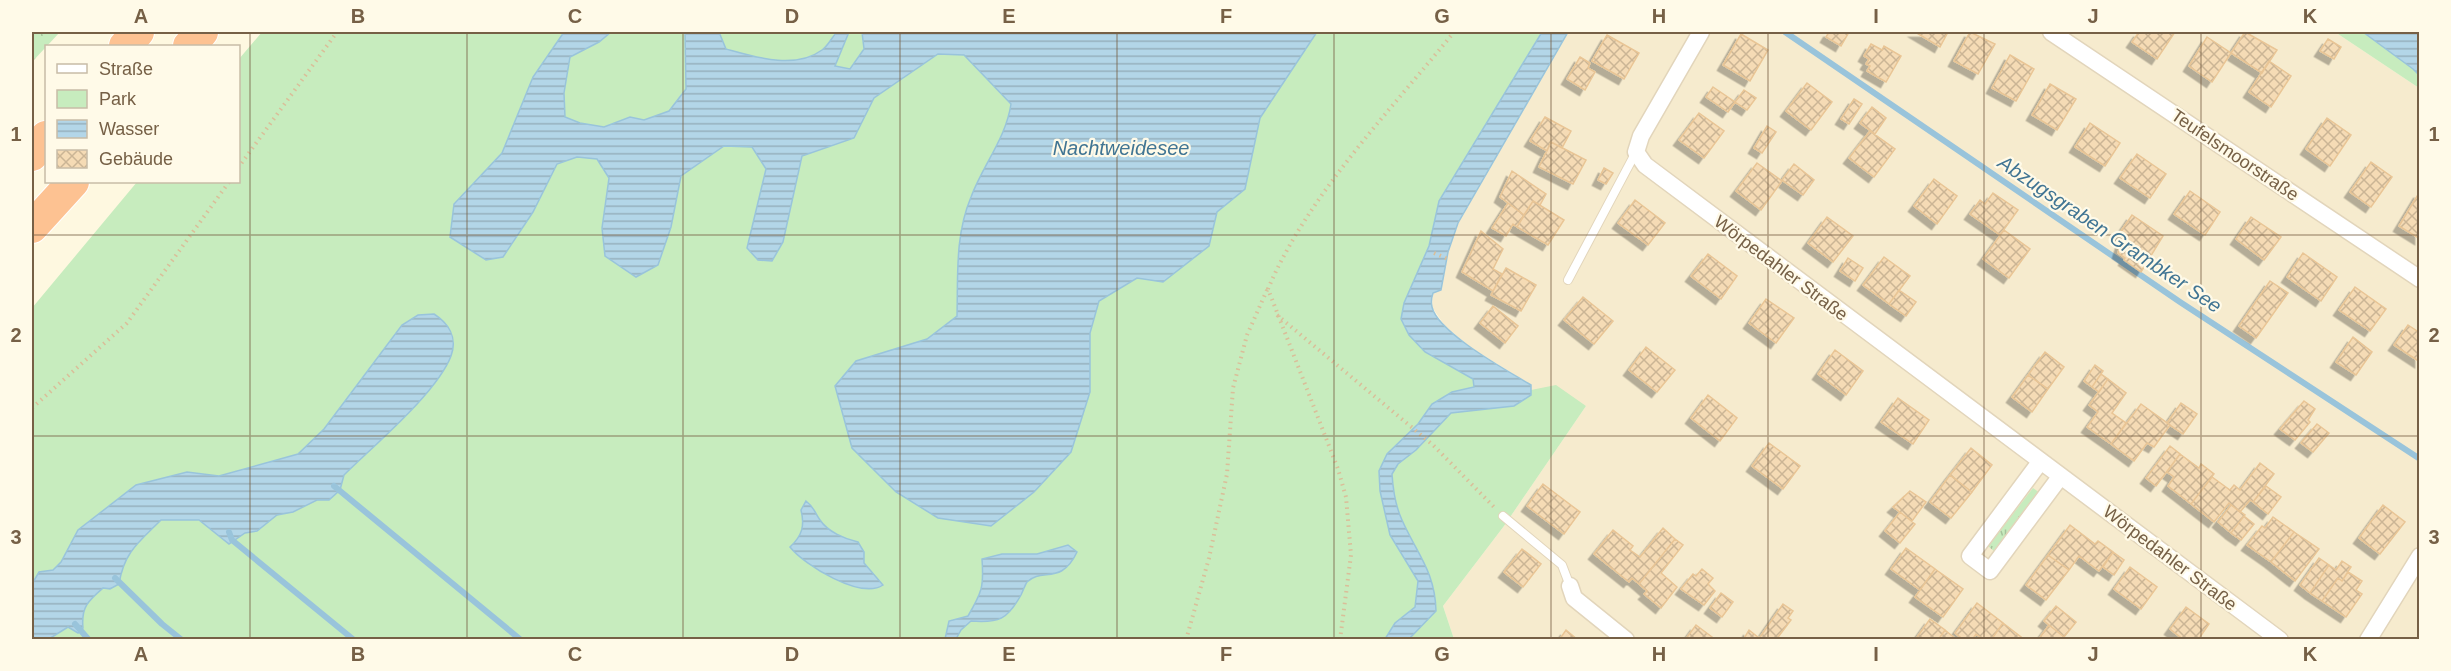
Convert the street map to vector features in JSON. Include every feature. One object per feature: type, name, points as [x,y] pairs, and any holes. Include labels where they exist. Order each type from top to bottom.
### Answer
[{"type":"highway","points":[[126,45],[138,32]]},
{"type":"highway","points":[[190,45],[202,32]]},
{"type":"highway","points":[[32,155],[45,138]]},
{"type":"highway","points":[[32,227],[72,183]]},
{"type":"street","points":[[1636,152],[1641,136],[1701,32]]},
{"type":"street","name":"Teufelsmoorstraße","points":[[2051,32],[2420,279]]},
{"type":"street","name":"Wörpedahler Straße","points":[[1636,152],[1646,165],[2060,477],[2280,639]]},
{"type":"street","points":[[2040,462],[1970,556],[1983,566],[1990,571],[2060,477]]},
{"type":"street","points":[[2368,639],[2420,556]]},
{"type":"street","points":[[1570,586],[1574,598],[1626,639]]},
{"type":"lane","points":[[1568,280],[1636,152]]},
{"type":"lane","points":[[1503,516],[1562,565],[1570,586]]},
{"type":"path","points":[[240,165],[337,32]]},
{"type":"path","points":[[1186,639],[1209,558],[1227,474],[1233,388],[1247,335],[1290,243],[1325,192],[1454,32]]},
{"type":"path","points":[[32,408],[127,322],[228,183]]},
{"type":"path","points":[[1434,253],[1448,259]]},
{"type":"path","points":[[1268,289],[1338,469],[1346,497],[1351,555],[1340,639]]},
{"type":"path","points":[[1277,314],[1433,445],[1503,516]]},
{"type":"shaded area","points":[[1568,32],[2335,32],[2419,88],[2419,639],[1454,639],[1443,606],[1504,526],[1586,406],[1531,390],[1531,385],[1470,347],[1445,326],[1432,307],[1433,292],[1441,290],[1448,252],[1458,223]]},
{"type":"green space","points":[[32,32],[60,32],[48,45],[45,45],[45,48],[32,62]]},
{"type":"green space","points":[[262,32],[1568,32],[1458,223],[1448,252],[1441,290],[1433,293],[1432,307],[1437,317],[1460,339],[1506,371],[1531,385],[1531,390],[1556,385],[1586,406],[1504,526],[1443,606],[1454,639],[32,640],[32,308],[136,183],[240,183],[240,58]]},
{"type":"green space","points":[[2335,32],[2419,32],[2419,88]]},
{"type":"green space","points":[[2033,488],[2040,493],[1995,552],[1988,546]]},
{"type":"water","name":"Nachtweidesee","points":[[564,32],[611,32],[599,42],[570,57],[564,93],[565,117],[580,123],[604,127],[630,117],[644,120],[669,111],[686,89],[685,32],[719,32],[726,49],[762,58],[787,61],[811,56],[824,48],[837,32],[849,32],[835,66],[850,69],[864,49],[862,32],[1317,32],[1260,118],[1245,189],[1217,212],[1209,246],[1163,282],[1137,278],[1099,301],[1090,333],[1090,392],[1071,452],[1034,492],[991,526],[938,518],[896,492],[852,448],[835,386],[856,361],[927,339],[957,316],[958,255],[962,226],[976,185],[1004,128],[1011,104],[964,55],[938,54],[874,98],[854,138],[802,156],[783,242],[772,261],[758,260],[747,248],[766,169],[752,147],[724,146],[681,176],[671,227],[658,265],[636,277],[605,256],[602,228],[609,178],[597,159],[577,157],[557,164],[533,212],[503,257],[486,260],[450,237],[454,204],[502,153],[533,77]]},
{"type":"water","points":[[1542,32],[1568,32],[1458,223],[1448,252],[1441,290],[1433,293],[1432,302],[1437,317],[1447,328],[1491,361],[1531,385],[1531,395],[1514,406],[1451,413],[1416,450],[1398,464],[1392,474],[1398,509],[1429,574],[1436,611],[1409,639],[1385,639],[1395,623],[1415,607],[1418,581],[1390,535],[1380,491],[1379,471],[1387,454],[1418,424],[1432,404],[1452,392],[1474,387],[1473,379],[1425,352],[1409,335],[1401,319],[1404,303],[1429,246],[1439,201]]},
{"type":"water","points":[[2363,32],[2419,32],[2419,75],[2413,69]]},
{"type":"water","points":[[434,314],[444,322],[452,337],[453,349],[444,371],[419,402],[344,475],[340,490],[329,500],[317,500],[293,512],[277,515],[257,531],[245,533],[229,544],[199,520],[161,520],[139,541],[129,555],[119,584],[110,589],[103,588],[90,601],[84,610],[83,628],[78,633],[68,627],[49,639],[32,639],[32,584],[39,572],[53,570],[61,562],[78,530],[136,485],[187,472],[219,476],[298,454],[324,429],[402,325],[418,315]]},
{"type":"water","points":[[806,501],[827,528],[842,537],[858,542],[864,552],[864,563],[883,585],[861,588],[848,584],[807,563],[790,547],[801,530],[803,521],[801,510]]},
{"type":"water","points":[[1068,545],[1077,552],[1065,569],[1033,578],[1027,582],[1016,603],[1006,615],[995,620],[971,621],[961,630],[956,639],[945,639],[949,621],[968,616],[976,601],[983,576],[982,559],[1002,554],[1037,554]]},
{"type":"building","points":[[1829,32],[1849,32],[1841,46],[1826,37]]},
{"type":"building","points":[[1915,32],[1948,32],[1940,47]]},
{"type":"building","points":[[1970,32],[1995,44],[1978,74],[1954,61]]},
{"type":"building","points":[[2139,32],[2175,32],[2157,59],[2132,42]]},
{"type":"building","points":[[2245,32],[2277,50],[2262,73],[2231,53]]},
{"type":"building","points":[[1741,34],[1768,50],[1750,81],[1723,65]]},
{"type":"building","points":[[1607,35],[1639,53],[1624,79],[1592,61]]},
{"type":"building","points":[[2207,37],[2231,53],[2212,82],[2189,66]]},
{"type":"building","points":[[2328,39],[2341,47],[2334,59],[2320,51]]},
{"type":"building","points":[[1871,44],[1882,50],[1884,46],[1901,56],[1886,82],[1867,71],[1870,66],[1866,64],[1869,59],[1864,56]]},
{"type":"building","points":[[2010,55],[2034,69],[2016,101],[1992,88]]},
{"type":"building","points":[[1580,57],[1590,63],[1588,68],[1595,72],[1585,90],[1567,79]]},
{"type":"building","points":[[2269,61],[2291,76],[2271,107],[2249,92]]},
{"type":"building","points":[[1807,83],[1832,102],[1811,130],[1786,111]]},
{"type":"building","points":[[2050,84],[2076,99],[2057,130],[2032,115]]},
{"type":"building","points":[[1713,87],[1735,102],[1728,112],[1706,97]]},
{"type":"building","points":[[1744,90],[1756,98],[1747,110],[1735,102]]},
{"type":"building","points":[[1854,99],[1862,104],[1849,124],[1841,119]]},
{"type":"building","points":[[1872,107],[1886,118],[1875,134],[1860,123]]},
{"type":"building","points":[[1699,113],[1724,131],[1704,158],[1679,140]]},
{"type":"building","points":[[1545,117],[1571,131],[1562,148],[1551,142],[1547,151],[1530,141]]},
{"type":"building","points":[[2327,118],[2351,135],[2330,166],[2306,149]]},
{"type":"building","points":[[2090,123],[2120,143],[2105,166],[2075,147]]},
{"type":"building","points":[[1767,126],[1776,132],[1762,153],[1754,148]]},
{"type":"building","points":[[1870,131],[1895,149],[1874,177],[1849,158]]},
{"type":"building","points":[[1551,142],[1586,160],[1573,184],[1539,167]]},
{"type":"building","points":[[2137,154],[2166,174],[2150,198],[2120,178]]},
{"type":"building","points":[[2371,162],[2392,177],[2371,207],[2350,192]]},
{"type":"building","points":[[1757,163],[1782,181],[1761,210],[1736,191]]},
{"type":"building","points":[[1794,164],[1814,180],[1803,195],[1782,180]]},
{"type":"building","points":[[1604,168],[1613,173],[1606,184],[1598,180]]},
{"type":"building","points":[[1512,171],[1546,194],[1540,205],[1533,201],[1524,215],[1500,197]]},
{"type":"building","points":[[1934,179],[1957,196],[1937,224],[1914,206]]},
{"type":"building","points":[[2190,191],[2220,212],[2205,235],[2174,214]]},
{"type":"building","points":[[1993,193],[2018,210],[2000,235],[1970,214],[1980,200],[1985,204]]},
{"type":"building","points":[[2420,193],[2420,239],[2399,226]]},
{"type":"building","points":[[1635,200],[1665,223],[1648,245],[1618,223]]},
{"type":"building","points":[[1533,201],[1564,220],[1548,245],[1517,227]]},
{"type":"building","points":[[1508,203],[1524,215],[1517,227],[1513,224],[1506,236],[1492,228]]},
{"type":"building","points":[[2132,215],[2163,236],[2141,272],[2118,253],[2123,237],[2119,234]]},
{"type":"building","points":[[1827,217],[1853,236],[1833,262],[1808,243]]},
{"type":"building","points":[[2251,217],[2281,237],[2264,260],[2236,239]]},
{"type":"building","points":[[2004,230],[2030,249],[2009,278],[1983,259]]},
{"type":"building","points":[[1481,231],[1503,249],[1493,269],[1502,274],[1493,291],[1462,272]]},
{"type":"building","points":[[2303,253],[2337,277],[2321,301],[2287,277]]},
{"type":"building","points":[[1708,254],[1737,276],[1721,299],[1691,276]]},
{"type":"building","points":[[1884,257],[1910,276],[1889,304],[1863,285]]},
{"type":"building","points":[[1848,258],[1863,268],[1855,281],[1840,271]]},
{"type":"building","points":[[1506,268],[1536,285],[1521,311],[1491,295]]},
{"type":"building","points":[[2270,281],[2288,293],[2256,338],[2239,326]]},
{"type":"building","points":[[2355,287],[2386,309],[2370,331],[2339,310]]},
{"type":"building","points":[[1899,290],[1916,302],[1906,316],[1889,304]]},
{"type":"building","points":[[1583,297],[1613,321],[1594,344],[1564,320]]},
{"type":"building","points":[[1766,299],[1794,318],[1776,343],[1749,323]]},
{"type":"building","points":[[1493,306],[1518,326],[1505,343],[1480,323]]},
{"type":"building","points":[[2408,325],[2420,333],[2420,362],[2394,345]]},
{"type":"building","points":[[2353,337],[2372,352],[2356,375],[2336,362]]},
{"type":"building","points":[[1646,347],[1675,370],[1657,392],[1629,370]]},
{"type":"building","points":[[1835,350],[1863,371],[1846,395],[1818,374]]},
{"type":"building","points":[[2045,352],[2064,367],[2048,389],[2028,375]]},
{"type":"building","points":[[2095,365],[2103,371],[2092,387],[2084,381]]},
{"type":"building","points":[[2101,374],[2108,379],[2099,392],[2092,387]]},
{"type":"building","points":[[2028,375],[2048,389],[2032,412],[2012,397]]},
{"type":"building","points":[[2108,379],[2126,393],[2112,413],[2126,423],[2111,444],[2087,427],[2098,412],[2089,405]]},
{"type":"building","points":[[1708,395],[1737,418],[1720,441],[1691,418]]},
{"type":"building","points":[[1898,398],[1929,420],[1913,444],[1881,422]]},
{"type":"building","points":[[2304,401],[2315,409],[2308,420],[2310,422],[2295,440],[2280,429]]},
{"type":"building","points":[[2181,403],[2197,414],[2183,434],[2167,423]]},
{"type":"building","points":[[2141,404],[2170,425],[2154,447],[2147,443],[2134,461],[2111,444]]},
{"type":"building","points":[[2317,424],[2329,433],[2313,452],[2301,443]]},
{"type":"building","points":[[1769,443],[1800,466],[1783,489],[1752,466]]},
{"type":"building","points":[[2170,446],[2180,454],[2156,486],[2146,478]]},
{"type":"building","points":[[1971,448],[1992,465],[1972,492],[1950,475]]},
{"type":"building","points":[[2180,454],[2199,468],[2201,464],[2214,474],[2191,504],[2168,486],[2174,477],[2167,472]]},
{"type":"building","points":[[2260,463],[2274,474],[2253,502],[2250,500],[2240,512],[2229,503],[2214,522],[2191,504],[2212,477],[2230,490],[2234,485],[2240,490]]},
{"type":"building","points":[[1950,475],[1972,492],[1951,518],[1930,502]]},
{"type":"building","points":[[1543,484],[1580,512],[1564,534],[1527,506]]},
{"type":"building","points":[[2266,486],[2281,497],[2268,514],[2253,502]]},
{"type":"building","points":[[1910,491],[1926,502],[1912,521],[1893,507]]},
{"type":"building","points":[[2231,505],[2245,515],[2231,533],[2218,522]]},
{"type":"building","points":[[2383,505],[2405,522],[2380,554],[2359,538]]},
{"type":"building","points":[[1900,512],[1915,524],[1900,543],[1885,531]]},
{"type":"building","points":[[2244,516],[2254,524],[2241,540],[2231,533]]},
{"type":"building","points":[[2273,517],[2294,532],[2271,562],[2247,545],[2262,526],[2265,528]]},
{"type":"building","points":[[2070,525],[2095,544],[2098,541],[2113,552],[2099,571],[2079,556],[2069,570],[2048,555]]},
{"type":"building","points":[[1663,528],[1675,539],[1639,584],[1632,578],[1629,582],[1594,554],[1613,530],[1633,546],[1630,550],[1640,557]]},
{"type":"building","points":[[2294,532],[2319,549],[2295,581],[2271,562]]},
{"type":"building","points":[[1675,539],[1683,545],[1661,573],[1677,587],[1661,608],[1644,594],[1647,591],[1639,584]]},
{"type":"building","points":[[1906,548],[1935,569],[1920,590],[1891,569]]},
{"type":"building","points":[[1522,549],[1541,564],[1523,587],[1504,572]]},
{"type":"building","points":[[2113,552],[2124,560],[2114,575],[2103,567]]},
{"type":"building","points":[[2048,555],[2069,570],[2046,600],[2026,585]]},
{"type":"building","points":[[2319,558],[2329,565],[2310,593],[2300,585]]},
{"type":"building","points":[[2342,561],[2351,567],[2342,581],[2338,578],[2322,601],[2310,593],[2329,565],[2336,570]]},
{"type":"building","points":[[2130,567],[2157,587],[2141,609],[2114,589]]},
{"type":"building","points":[[1702,569],[1713,578],[1708,584],[1715,591],[1704,605],[1681,589],[1693,574],[1696,576]]},
{"type":"building","points":[[1935,569],[1963,589],[1943,617],[1915,597]]},
{"type":"building","points":[[2348,572],[2362,581],[2356,590],[2362,594],[2346,617],[2322,601],[2338,578],[2342,581]]},
{"type":"building","points":[[1721,593],[1733,602],[1722,617],[1710,608]]},
{"type":"building","points":[[1977,603],[2003,623],[1991,640],[1984,640],[1976,634],[1972,640],[1964,640],[1955,633]]},
{"type":"building","points":[[1783,604],[1793,611],[1788,618],[1791,620],[1776,640],[1758,640]]},
{"type":"building","points":[[2056,606],[2076,622],[2064,637],[2044,621]]},
{"type":"building","points":[[2186,607],[2209,624],[2198,640],[2184,640],[2170,629]]},
{"type":"building","points":[[1930,619],[1945,630],[1938,640],[1915,640]]},
{"type":"building","points":[[2003,623],[2025,640],[1991,640]]},
{"type":"building","points":[[1696,625],[1716,640],[1685,640]]},
{"type":"building","points":[[2049,625],[2064,637],[2067,640],[2038,640]]},
{"type":"building","points":[[1566,630],[1578,640],[1559,640]]},
{"type":"building","points":[[1749,630],[1759,638],[1758,640],[1743,640]]},
{"type":"building","points":[[1945,630],[1957,640],[1938,640]]},
{"type":"waterway","name":"Abzugsgraben Grambker See","points":[[1785,32],[2180,302],[2420,459]]},
{"type":"waterway","points":[[334,486],[521,640]]},
{"type":"waterway","points":[[229,532],[232,540],[354,640]]},
{"type":"waterway","points":[[115,578],[162,624],[182,640]]},
{"type":"waterway","points":[[75,624],[89,640]]}]
